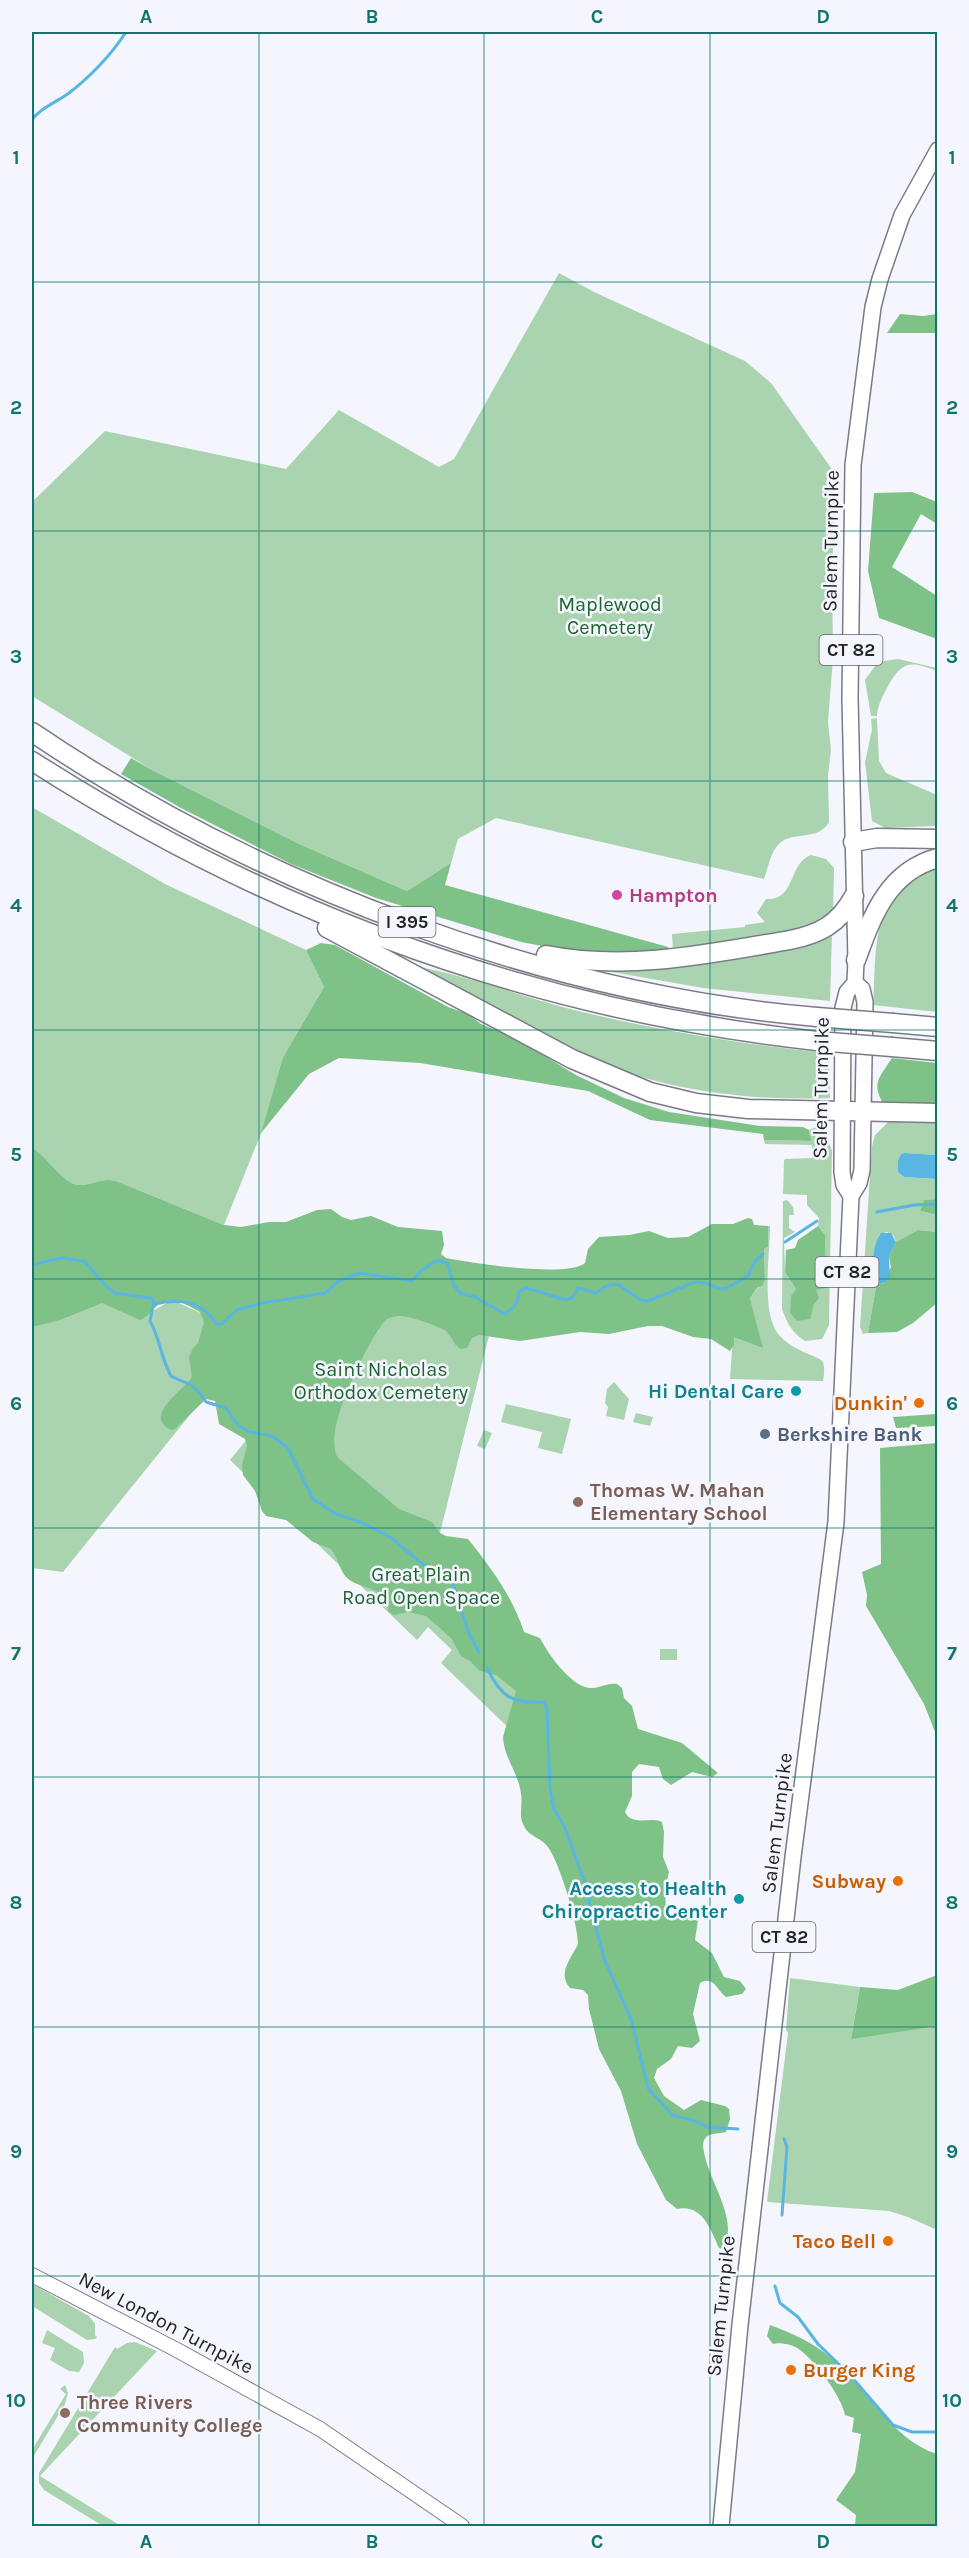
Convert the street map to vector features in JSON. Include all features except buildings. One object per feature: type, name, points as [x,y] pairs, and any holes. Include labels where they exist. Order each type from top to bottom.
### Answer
[{"type":"highway","name":"I 395","points":[[32,732],[120,788],[243,853],[368,907],[488,949],[579,975],[746,1008],[818,1017],[938,1027]]},
{"type":"highway","name":"I 395","points":[[32,761],[169,843],[290,901],[424,954],[546,990],[683,1022],[817,1041],[938,1051]]},
{"type":"highway","points":[[853,842],[878,838],[938,839]]},
{"type":"highway","points":[[856,960],[874,914],[888,890],[911,869],[938,858]]},
{"type":"highway","points":[[488,949],[523,950],[605,963],[638,963],[673,959],[813,935],[834,923],[854,896]]},
{"type":"highway","points":[[290,901],[327,928],[564,1055],[625,1082],[665,1096],[748,1109],[938,1113]]},
{"type":"main road","name":"Salem Turnpike","points":[[851,1196],[842,1178],[842,1111],[844,1005],[846,993],[855,982],[856,960],[850,698],[853,465],[873,307],[880,279],[902,215],[938,150]]},
{"type":"main road","name":"Salem Turnpike","points":[[721,2526],[754,2199],[793,1857],[836,1522],[851,1196],[858,1185],[861,1174],[864,1112],[865,1002],[862,989],[855,982]]},
{"type":"main road","name":"New London Turnpike","points":[[32,2275],[177,2350],[320,2429],[462,2526]]},
{"type":"green space","name":"Maplewood Cemetery","points":[[559,273],[594,292],[745,361],[771,383],[836,475],[832,574],[833,658],[828,722],[831,750],[828,775],[829,822],[819,832],[791,837],[779,844],[771,856],[764,879],[496,818],[458,839],[451,863],[407,891],[297,843],[154,771],[32,696],[32,502],[105,431],[286,469],[339,410],[439,467],[454,459]]},
{"type":"green space","points":[[900,314],[923,316],[937,314],[937,333],[887,333]]},
{"type":"green space","points":[[912,492],[937,502],[937,524],[921,514],[892,567],[937,596],[937,639],[879,618],[868,571],[874,493]]},
{"type":"green space","points":[[898,659],[937,668],[937,671],[913,664],[902,668],[887,688],[879,705],[877,716],[871,716],[865,680],[878,662]]},
{"type":"green space","points":[[877,718],[879,761],[886,773],[937,795],[937,826],[885,828],[872,821],[865,762],[872,730],[871,719]]},
{"type":"green space","points":[[131,758],[297,843],[407,891],[451,863],[445,885],[668,947],[669,950],[613,956],[574,952],[521,942],[376,898],[291,864],[181,808],[121,774]]},
{"type":"green space","points":[[32,807],[165,884],[306,950],[324,987],[283,1057],[262,1131],[224,1225],[116,1181],[106,1180],[83,1185],[72,1183],[32,1147]]},
{"type":"green space","points":[[811,855],[826,859],[834,868],[833,914],[805,929],[673,951],[672,934],[745,927],[745,925],[765,922],[757,913],[766,899],[776,898],[782,894],[798,866]]},
{"type":"green space","points":[[937,865],[937,1012],[873,1005],[875,958],[884,911],[891,897],[904,882]]},
{"type":"green space","points":[[832,934],[830,1001],[703,988],[612,972],[613,968]]},
{"type":"green space","points":[[321,943],[335,945],[448,1007],[468,1014],[481,1024],[513,1037],[576,1075],[624,1098],[669,1112],[760,1126],[803,1127],[809,1130],[811,1141],[764,1140],[763,1134],[650,1120],[588,1091],[420,1063],[339,1058],[309,1074],[261,1133],[283,1057],[324,987],[306,950]]},
{"type":"green space","points":[[420,967],[612,1019],[736,1042],[829,1053],[830,1098],[770,1098],[709,1092],[621,1071],[527,1028]]},
{"type":"green space","points":[[892,1058],[937,1063],[937,1106],[884,1105],[877,1086],[880,1076]]},
{"type":"green space","points":[[890,1120],[937,1123],[937,1155],[901,1154],[898,1160],[898,1172],[904,1177],[937,1179],[937,1199],[924,1200],[920,1211],[937,1215],[937,1232],[918,1230],[896,1242],[894,1236],[887,1232],[879,1235],[873,1270],[877,1281],[868,1333],[863,1334],[860,1327],[872,1146],[875,1135]]},
{"type":"green space","points":[[816,1127],[827,1137],[832,1151],[829,1325],[822,1339],[805,1341],[790,1327],[782,1309],[783,1201],[787,1200],[793,1207],[794,1215],[789,1215],[789,1228],[795,1232],[784,1238],[785,1272],[796,1289],[815,1290],[825,1235],[818,1226],[819,1218],[807,1205],[807,1195],[783,1194],[784,1161],[785,1159],[812,1158],[812,1145],[765,1144],[764,1140],[810,1141],[809,1130]]},
{"type":"green space","name":"Great Plain Road Open Space","points":[[32,1147],[72,1183],[83,1185],[106,1180],[116,1181],[224,1225],[241,1227],[269,1222],[286,1222],[317,1210],[331,1209],[351,1220],[371,1216],[398,1227],[442,1231],[444,1245],[441,1254],[446,1258],[497,1266],[540,1269],[575,1267],[585,1263],[588,1249],[599,1237],[649,1231],[668,1238],[688,1237],[712,1224],[733,1224],[748,1218],[752,1219],[754,1225],[768,1226],[768,1247],[764,1249],[765,1279],[762,1286],[758,1287],[750,1298],[763,1348],[734,1337],[734,1345],[730,1351],[711,1339],[693,1337],[662,1326],[648,1326],[609,1334],[580,1332],[520,1341],[479,1335],[472,1338],[467,1348],[461,1349],[456,1346],[447,1332],[439,1327],[409,1317],[393,1317],[386,1320],[375,1334],[357,1369],[340,1410],[334,1446],[338,1458],[399,1509],[432,1522],[440,1533],[446,1536],[468,1539],[514,1606],[524,1632],[540,1638],[554,1660],[574,1681],[589,1688],[617,1684],[622,1688],[624,1698],[632,1706],[638,1729],[682,1743],[718,1773],[712,1777],[692,1772],[671,1785],[663,1779],[659,1767],[639,1764],[632,1772],[632,1796],[625,1812],[632,1819],[662,1822],[663,1857],[669,1872],[665,1889],[666,1910],[672,1916],[698,1920],[695,1940],[712,1953],[724,1977],[740,1981],[746,1989],[742,1994],[726,1997],[712,1982],[700,1983],[693,2014],[700,2041],[692,2048],[678,2046],[671,2059],[657,2069],[654,2078],[664,2096],[684,2110],[701,2100],[729,2109],[730,2119],[726,2132],[711,2134],[706,2137],[703,2145],[705,2158],[728,2224],[723,2249],[719,2248],[699,2214],[686,2208],[677,2209],[666,2200],[637,2144],[621,2091],[599,2049],[589,2009],[588,1995],[583,1990],[570,1988],[566,1982],[566,1966],[578,1944],[572,1909],[553,1855],[545,1844],[526,1830],[522,1822],[520,1787],[504,1745],[503,1737],[516,1691],[496,1675],[480,1671],[461,1656],[451,1638],[426,1616],[408,1612],[394,1615],[388,1611],[385,1597],[347,1578],[331,1549],[313,1542],[286,1520],[266,1516],[255,1491],[243,1475],[242,1465],[247,1446],[245,1439],[219,1424],[215,1401],[206,1399],[175,1429],[171,1430],[163,1424],[161,1418],[163,1411],[192,1377],[189,1357],[198,1343],[204,1322],[200,1312],[180,1302],[169,1300],[159,1304],[140,1320],[102,1303],[60,1320],[32,1327]]},
{"type":"green space","points":[[937,1199],[937,1215],[920,1211],[924,1200]]},
{"type":"green space","points":[[768,1226],[770,1226],[768,1293],[771,1319],[775,1329],[787,1343],[823,1362],[823,1381],[730,1379],[733,1336],[762,1345],[750,1298],[765,1279],[764,1249],[768,1247]]},
{"type":"green space","points":[[818,1226],[825,1235],[825,1288],[816,1290],[819,1298],[814,1304],[810,1319],[797,1321],[790,1313],[791,1296],[796,1289],[785,1272],[786,1250],[795,1248],[798,1240]]},
{"type":"green space","points":[[918,1230],[937,1232],[937,1303],[913,1323],[897,1332],[868,1333],[877,1281],[883,1284],[891,1267],[889,1257],[896,1242]]},
{"type":"green space","points":[[32,1259],[151,1312],[172,1300],[203,1314],[204,1321],[506,1267],[437,1545],[572,1716],[537,1755],[441,1663],[452,1650],[428,1627],[417,1640],[230,1460],[269,1412],[223,1374],[63,1572],[32,1568]]},
{"type":"green space","points":[[614,1382],[629,1399],[624,1420],[606,1416],[607,1389]]},
{"type":"green space","points":[[506,1404],[571,1419],[562,1454],[538,1448],[542,1432],[501,1422]]},
{"type":"green space","points":[[636,1413],[653,1417],[650,1426],[633,1422]]},
{"type":"green space","points":[[937,1414],[937,1426],[896,1428],[893,1417]]},
{"type":"green space","points":[[484,1430],[492,1433],[485,1449],[477,1446]]},
{"type":"green space","points":[[938,1443],[937,1737],[924,1704],[866,1606],[867,1595],[862,1572],[881,1564],[880,1448]]},
{"type":"green space","points":[[660,1649],[677,1649],[677,1660],[660,1660]]},
{"type":"green space","points":[[937,1975],[937,2030],[932,2027],[851,2039],[860,1987],[898,1990]]},
{"type":"green space","points":[[790,1978],[860,1987],[851,2038],[932,2027],[937,2030],[937,2230],[889,2211],[767,2202],[788,2033],[786,2030]]},
{"type":"green space","points":[[32,2284],[89,2316],[95,2324],[97,2337],[87,2340],[32,2306]]},
{"type":"green space","points":[[770,2325],[802,2338],[824,2352],[844,2370],[880,2412],[906,2437],[937,2454],[937,2526],[855,2526],[856,2515],[836,2500],[855,2472],[861,2434],[852,2432],[854,2418],[845,2415],[833,2389],[806,2355],[791,2345],[773,2344],[767,2336]]},
{"type":"green space","points":[[47,2330],[83,2352],[84,2363],[79,2372],[69,2371],[50,2360],[55,2348],[42,2343]]},
{"type":"green space","points":[[135,2342],[157,2351],[40,2476],[121,2526],[103,2526],[44,2490],[39,2483],[39,2473],[115,2347],[117,2349],[127,2343]]},
{"type":"green space","points":[[65,2385],[68,2393],[65,2404],[32,2459],[32,2450],[66,2394],[60,2389]]},
{"type":"water","points":[[901,1154],[937,1155],[937,1179],[904,1177],[898,1172],[898,1160]]},
{"type":"water","points":[[881,1233],[891,1233],[896,1242],[889,1257],[890,1278],[882,1284],[877,1281],[873,1263],[876,1243]]},
{"type":"waterway","points":[[32,120],[39,112],[85,80],[126,32]]},
{"type":"waterway","points":[[877,1212],[914,1205],[938,1204]]},
{"type":"waterway","points":[[785,1242],[817,1221]]},
{"type":"waterway","points":[[154,1304],[189,1303],[204,1310],[216,1324],[222,1324],[237,1310],[262,1303],[326,1293],[337,1282],[360,1273],[412,1281],[422,1270],[438,1260],[448,1264],[453,1284],[461,1294],[473,1296],[505,1314],[515,1304],[519,1291],[526,1288],[566,1300],[573,1297],[578,1288],[596,1293],[606,1286],[617,1284],[641,1300],[648,1301],[695,1282],[706,1283],[720,1289],[727,1288],[748,1276],[755,1261],[763,1254]]},
{"type":"waterway","points":[[32,1265],[61,1258],[84,1261],[115,1293],[151,1298],[154,1301],[150,1321],[171,1376],[194,1387],[206,1402],[226,1408],[238,1425],[249,1432],[272,1436],[288,1448],[313,1499],[336,1514],[363,1523],[390,1537],[420,1562],[453,1584],[469,1634],[479,1652]]},
{"type":"waterway","points":[[487,1668],[497,1686],[509,1697],[524,1702],[544,1702],[547,1709],[550,1788],[554,1809],[565,1828],[588,1891],[590,1907],[605,1961],[631,2019],[648,2088],[672,2115],[707,2127],[738,2129]]},
{"type":"waterway","points":[[782,2215],[787,2147],[784,2139]]},
{"type":"waterway","points":[[775,2286],[780,2303],[798,2317],[818,2344],[850,2375],[893,2425],[912,2432],[938,2432]]},
{"type":"place","name":"Hampton","points":[[617,895]]},
{"type":"place","name":"Hi Dental Care","points":[[796,1391]]},
{"type":"place","name":"Dunkin'","points":[[919,1403]]},
{"type":"place","name":"Berkshire Bank","points":[[765,1434]]},
{"type":"place","name":"Thomas W. Mahan Elementary School","points":[[578,1502]]},
{"type":"place","name":"Subway","points":[[898,1881]]},
{"type":"place","name":"Access to Health Chiropractic Center","points":[[739,1899]]},
{"type":"place","name":"Taco Bell","points":[[888,2241]]},
{"type":"place","name":"Burger King","points":[[791,2370]]},
{"type":"place","name":"Three Rivers Community College","points":[[65,2413]]},
{"type":"park label","name":"Saint Nicholas Orthodox Cemetery","points":[[381,1380]]}]
